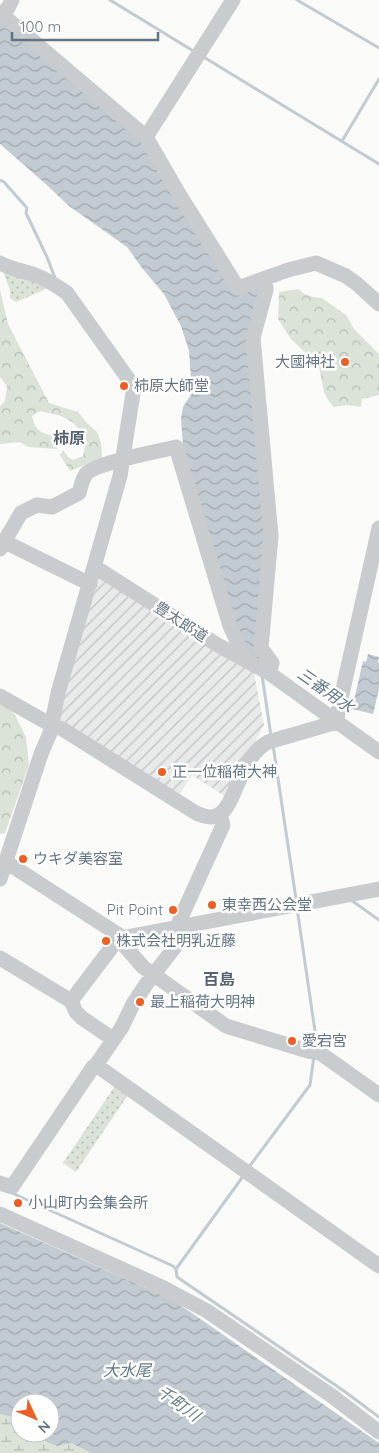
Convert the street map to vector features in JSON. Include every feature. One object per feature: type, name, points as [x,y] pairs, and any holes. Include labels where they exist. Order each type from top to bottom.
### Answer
[{"type":"street","points":[[12,0],[8,8],[1,13],[146,137],[238,288],[264,283],[288,270],[316,263],[346,276],[379,304]]},
{"type":"street","points":[[146,137],[233,0]]},
{"type":"street","points":[[0,263],[35,275],[55,284],[67,293],[134,387],[120,476],[58,693],[0,879]]},
{"type":"street","points":[[90,584],[2,545],[21,513],[37,505],[52,507],[79,493],[86,474],[94,468],[123,459],[176,447],[230,626],[263,668],[272,663],[261,648],[270,536],[253,338],[264,283]]},
{"type":"street","points":[[0,696],[64,730],[196,813],[210,817],[220,815],[228,805],[251,757],[260,746],[337,717],[379,528]]},
{"type":"street","name":"豊太郎道","points":[[95,567],[216,644],[263,668],[337,717],[379,752]]},
{"type":"street","points":[[0,1183],[12,1187],[122,1027],[133,1004],[147,983],[178,943],[179,922],[223,825],[220,815]]},
{"type":"street","points":[[6,862],[119,934],[122,941],[143,967],[226,1026],[314,1052],[379,1094]]},
{"type":"street","points":[[72,1002],[114,942],[180,931],[379,889]]},
{"type":"street","points":[[0,958],[72,1002],[76,1012],[82,1018],[113,1039]]},
{"type":"street","points":[[96,1065],[379,1266]]},
{"type":"street","points":[[0,1214],[164,1288],[207,1311],[332,1396],[379,1432]]},
{"type":"shaded area","points":[[100,573],[253,668],[264,725],[226,797],[192,775],[178,797],[59,720],[56,714]]},
{"type":"green space","points":[[3,272],[52,285],[16,302],[10,298],[10,290]]},
{"type":"green space","points":[[299,289],[304,294],[322,298],[346,315],[354,329],[379,354],[379,395],[362,399],[361,407],[346,405],[334,407],[324,392],[319,366],[291,339],[278,319],[279,292]]},
{"type":"green space","points":[[0,290],[8,324],[49,403],[78,412],[97,432],[101,443],[102,458],[70,471],[60,455],[63,450],[73,460],[83,456],[85,445],[79,429],[72,422],[61,416],[40,411],[32,416],[35,425],[43,433],[55,437],[60,445],[57,449],[28,447],[20,442],[0,444],[0,406],[5,401],[7,386],[0,377]]},
{"type":"green space","points":[[0,703],[13,711],[26,737],[29,765],[5,833],[0,834]]},
{"type":"green space","points":[[117,1083],[130,1092],[76,1172],[63,1163]]},
{"type":"green space","points":[[0,1414],[10,1416],[10,1443],[51,1443],[57,1446],[71,1443],[91,1453],[0,1453]]},
{"type":"water","points":[[0,18],[139,138],[237,292],[258,286],[262,291],[249,342],[266,533],[267,663],[252,662],[233,625],[183,446],[181,418],[183,407],[192,393],[189,351],[181,326],[164,294],[127,247],[69,206],[0,144]]},
{"type":"water","points":[[368,654],[379,657],[379,689],[373,714],[352,709],[363,661],[366,662]]},
{"type":"water","name":"大水尾","points":[[0,1223],[173,1300],[379,1443],[379,1453],[91,1453],[71,1443],[57,1446],[50,1443],[60,1443],[60,1393],[10,1393],[10,1416],[0,1414]]},
{"type":"waterway","points":[[110,0],[195,52]]},
{"type":"waterway","points":[[297,0],[379,48]]},
{"type":"waterway","points":[[202,56],[379,164]]},
{"type":"waterway","points":[[342,141],[379,79]]},
{"type":"waterway","points":[[0,180],[27,208],[26,213],[55,278]]},
{"type":"waterway","points":[[262,675],[271,736]]},
{"type":"waterway","points":[[273,745],[296,899]]},
{"type":"waterway","points":[[351,900],[379,920]]},
{"type":"waterway","points":[[297,908],[316,1038],[315,1048]]},
{"type":"waterway","points":[[249,1167],[310,1085],[314,1056]]},
{"type":"waterway","points":[[244,1175],[176,1269],[177,1277],[379,1417]]},
{"type":"waterway","points":[[12,1193],[176,1269]]},
{"type":"place","name":"大國神社","points":[[345,362]]},
{"type":"place","name":"柿原大師堂","points":[[124,386]]},
{"type":"place","name":"正一位稲荷大神","points":[[162,772]]},
{"type":"place","name":"ウキダ美容室","points":[[23,859]]},
{"type":"place","name":"東幸西公会堂","points":[[212,905]]},
{"type":"place","name":"Pit Point","points":[[173,910]]},
{"type":"place","name":"株式会社明乳近藤","points":[[106,941]]},
{"type":"place","name":"最上稲荷大明神","points":[[140,1002]]},
{"type":"place","name":"愛宕宮","points":[[292,1041]]},
{"type":"place","name":"小山町内会集会所","points":[[18,1203]]},
{"type":"district","name":"柿原","points":[[69,438]]},
{"type":"district","name":"百島","points":[[219,979]]},
{"type":"water label","name":"三番用水","points":[[326,690]]},
{"type":"water label","name":"千町川","points":[[179,1403]]}]
